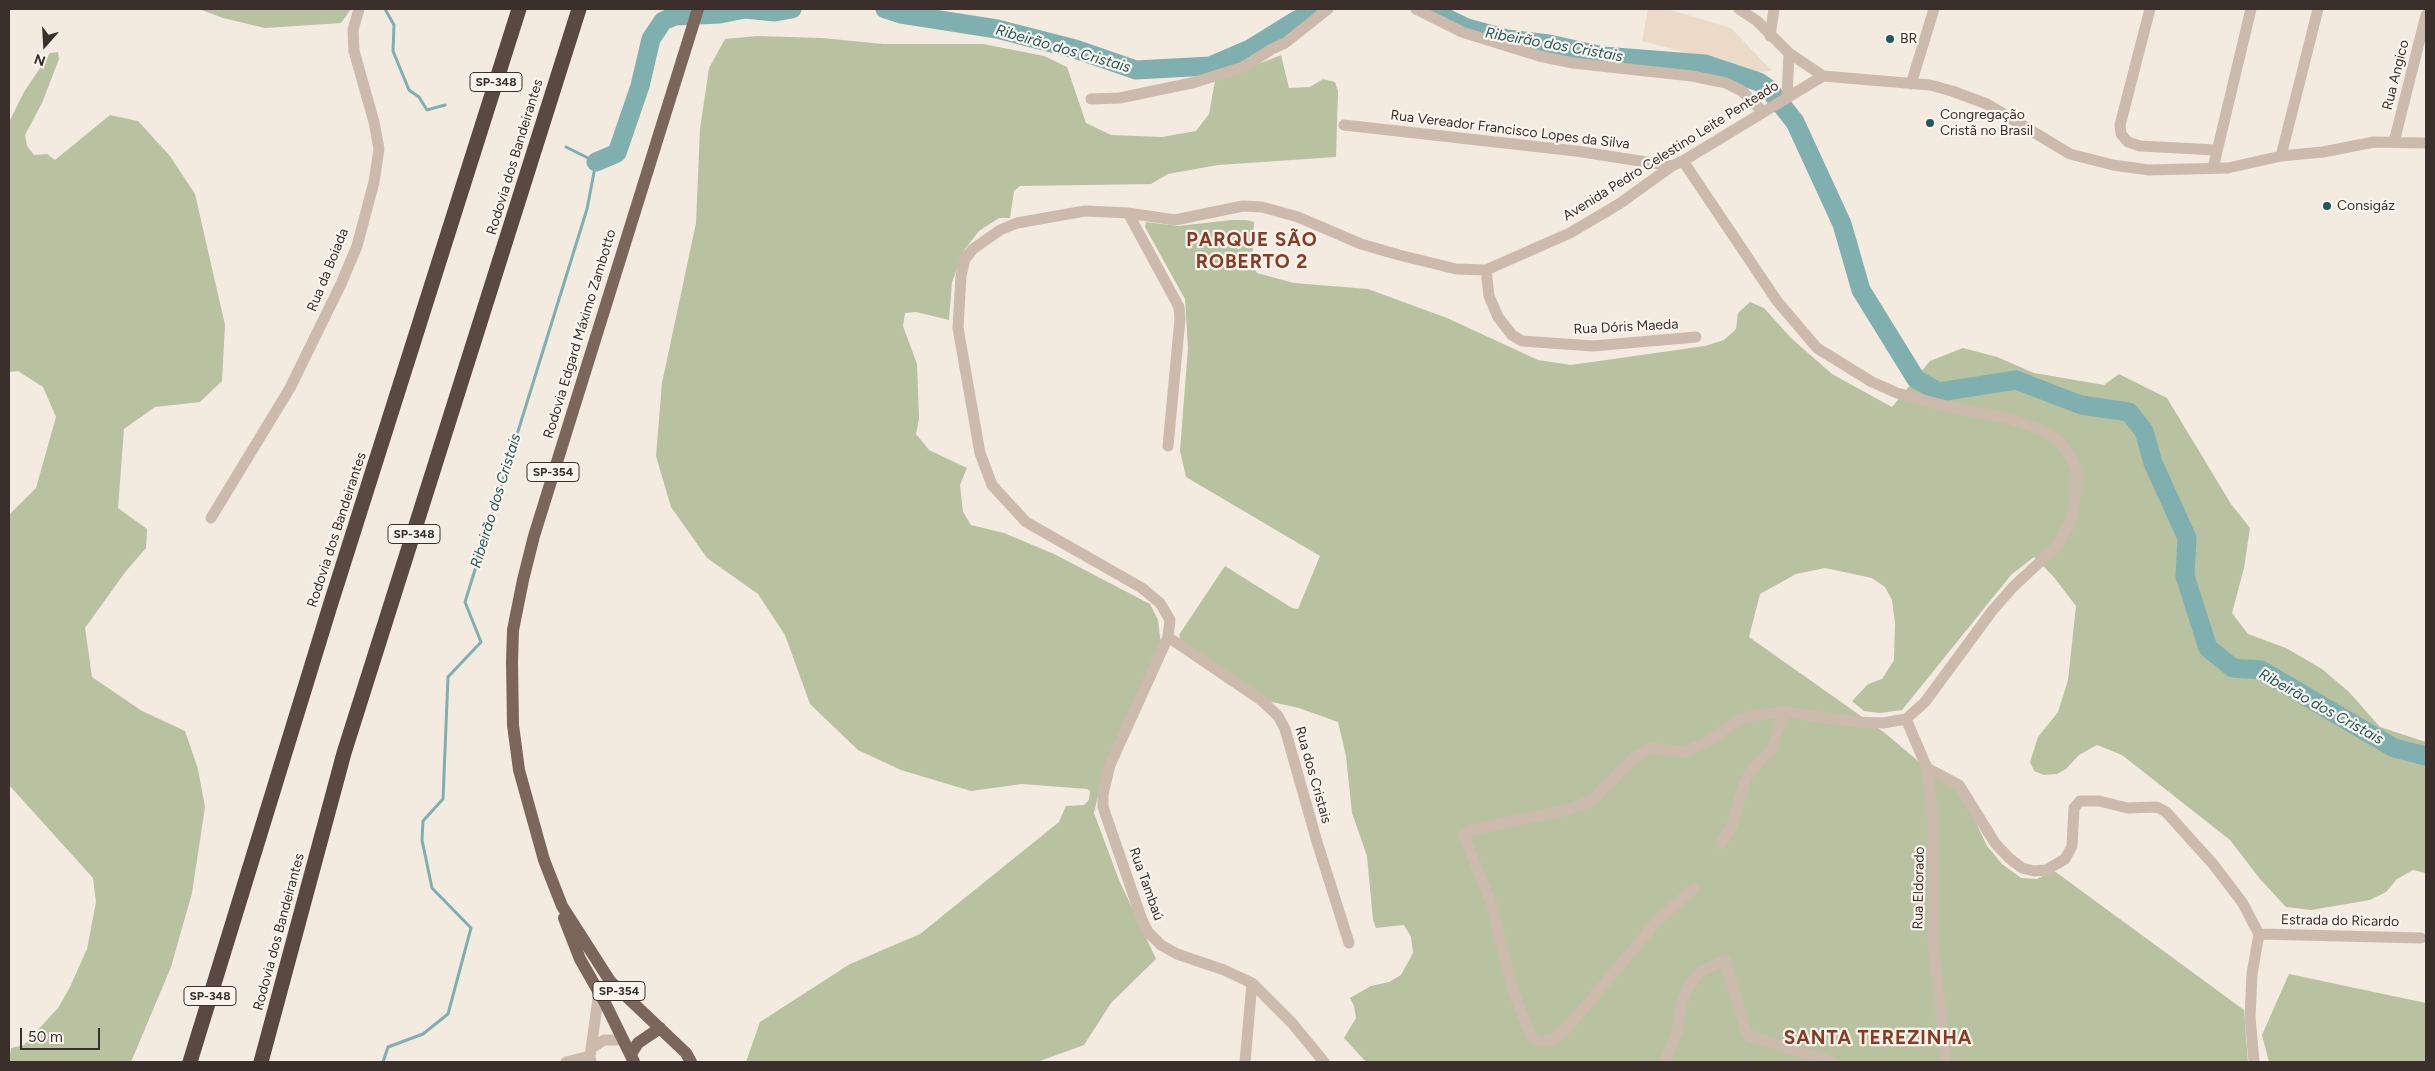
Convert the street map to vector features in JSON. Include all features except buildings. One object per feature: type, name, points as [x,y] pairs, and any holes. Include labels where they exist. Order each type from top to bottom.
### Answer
[{"type":"highway","name":"Rodovia dos Bandeirantes","points":[[190,1062],[330,606],[519,9]]},
{"type":"highway","name":"Rodovia dos Bandeirantes","points":[[262,1062],[344,753],[579,9]]},
{"type":"main road","name":"Rodovia Edgard Máximo Zambotto","points":[[632,1058],[599,992],[572,944],[562,906],[544,860],[519,770],[513,704],[514,630],[522,580],[543,506],[698,9]]},
{"type":"main road","name":"Rodovia Edgard Máximo Zambotto","points":[[562,906],[610,981],[686,1053],[692,1062]]},
{"type":"main road","points":[[632,1058],[638,1043],[660,1028]]},
{"type":"street","name":"Rua da Boiada","points":[[210,518],[290,388],[342,284],[357,246],[374,182],[378,149],[374,122],[354,51],[353,30],[360,9]]},
{"type":"street","points":[[1090,99],[1120,98],[1196,82],[1243,67],[1272,48],[1285,43],[1328,9]]},
{"type":"street","points":[[1416,9],[1462,32],[1539,56],[1573,63],[1692,76],[1726,83],[1742,91],[1766,110]]},
{"type":"street","points":[[1739,9],[1757,21],[1789,53],[1823,76],[1930,85],[1974,98],[2049,143],[2084,159],[2149,170],[2228,168],[2281,156],[2323,152],[2374,142],[2426,143]]},
{"type":"street","points":[[1770,36],[1774,9]]},
{"type":"street","points":[[1910,84],[1934,9]]},
{"type":"street","points":[[2150,9],[2120,125],[2121,134],[2128,142],[2140,146],[2216,150]]},
{"type":"street","points":[[2213,168],[2251,9]]},
{"type":"street","points":[[2281,156],[2318,9]]},
{"type":"street","name":"Rua Angico","points":[[2394,142],[2426,15]]},
{"type":"street","points":[[1786,98],[1789,53]]},
{"type":"street","name":"Avenida Pedro Celestino Leite Penteado","points":[[1168,637],[1170,620],[1160,603],[1142,588],[1026,522],[992,485],[980,454],[958,328],[961,276],[965,259],[984,239],[1000,230],[1028,219],[1084,211],[1128,212],[1175,220],[1243,206],[1262,207],[1291,214],[1361,244],[1399,255],[1456,269],[1486,270],[1570,233],[1619,204],[1678,163],[1823,76]]},
{"type":"street","name":"Rua Vereador Francisco Lopes da Silva","points":[[1344,125],[1678,163]]},
{"type":"street","points":[[1678,163],[1777,301],[1817,348],[1872,382],[1897,393],[1957,408],[2005,417],[2042,430],[2058,440],[2070,456],[2077,474],[2072,516],[2058,546],[2013,586],[1992,611],[1925,702],[1906,719],[1883,723],[1856,722],[1784,712],[1740,719],[1705,743],[1685,752],[1652,748],[1635,757],[1591,800],[1555,814],[1471,830],[1464,836],[1491,903],[1513,991],[1531,1036],[1540,1042],[1553,1040],[1569,1026],[1657,921],[1694,888]]},
{"type":"street","points":[[1128,212],[1179,307],[1180,319],[1168,446]]},
{"type":"street","name":"Rua Dóris Maeda","points":[[1486,270],[1489,296],[1498,317],[1512,335],[1522,341],[1593,346],[1696,337]]},
{"type":"street","name":"Rua dos Cristais","points":[[1168,637],[1262,700],[1282,723],[1290,744],[1317,842],[1349,943]]},
{"type":"street","name":"Rua Tambaú","points":[[1168,637],[1110,765],[1106,778],[1103,807],[1148,932],[1161,945],[1177,954],[1224,970],[1252,983],[1292,1023],[1324,1062]]},
{"type":"street","points":[[1721,844],[1732,825],[1745,780],[1752,769],[1772,749],[1784,712]]},
{"type":"street","name":"Rua Eldorado","points":[[1906,719],[1927,768],[1935,846],[1933,896],[1934,962],[1946,1062]]},
{"type":"street","points":[[1927,768],[1959,785],[1996,842],[2009,858],[2022,868],[2034,871],[2046,870],[2065,859],[2072,846],[2074,808],[2080,801],[2099,801],[2128,808],[2158,807],[2166,812],[2214,864],[2242,902],[2259,934],[2252,974],[2251,1008],[2254,1062]]},
{"type":"street","name":"Estrada do Ricardo","points":[[2259,934],[2421,938]]},
{"type":"street","points":[[1665,1062],[1677,1032],[1681,1006],[1688,988],[1699,973],[1725,960],[1747,1034],[1832,1062]]},
{"type":"street","points":[[1246,1062],[1252,983]]},
{"type":"street","points":[[591,1055],[599,992]]},
{"type":"street","points":[[566,1062],[591,1055],[604,1040],[623,1040]]},
{"type":"green space","points":[[199,9],[351,9],[341,23],[265,28],[223,18]]},
{"type":"green space","points":[[757,36],[822,38],[883,44],[983,44],[1044,56],[1067,67],[1086,123],[1111,135],[1162,137],[1196,131],[1209,114],[1215,81],[1281,55],[1289,88],[1310,87],[1323,79],[1335,82],[1338,91],[1336,157],[1218,165],[1168,174],[1151,184],[1020,186],[1014,191],[1010,218],[999,218],[979,231],[965,249],[952,282],[949,320],[916,312],[905,313],[903,326],[917,364],[919,418],[916,434],[929,450],[967,468],[960,485],[963,512],[971,525],[1004,533],[1054,554],[1150,604],[1158,620],[1161,645],[1102,778],[1094,813],[1119,880],[1156,959],[1111,1003],[1084,1045],[1037,1062],[746,1062],[760,1022],[850,964],[920,934],[1059,822],[1066,806],[1084,805],[1089,800],[1090,791],[1087,789],[1022,784],[971,791],[901,770],[858,750],[810,704],[785,635],[758,594],[707,558],[671,507],[656,456],[662,383],[696,223],[700,129],[709,68],[725,39]]},
{"type":"green space","points":[[58,52],[59,59],[42,103],[25,135],[27,146],[34,155],[47,154],[55,160],[110,115],[138,121],[170,156],[195,194],[225,325],[222,381],[200,402],[155,407],[124,429],[118,508],[147,529],[146,548],[126,571],[85,628],[92,677],[142,711],[185,731],[198,769],[205,807],[192,893],[171,967],[131,1062],[9,1062],[11,1048],[24,1045],[58,1008],[70,987],[87,949],[96,902],[93,878],[9,785],[9,515],[36,488],[56,417],[43,387],[18,371],[9,372],[9,122],[24,92],[50,53]]},
{"type":"green space","points":[[1231,220],[1254,222],[1252,265],[1257,273],[1294,283],[1368,289],[1447,318],[1538,360],[1571,365],[1705,346],[1724,340],[1736,329],[1738,313],[1750,302],[1764,308],[1791,338],[1832,374],[1892,407],[1930,361],[1963,348],[1997,357],[2034,373],[2104,385],[2119,374],[2167,398],[2231,504],[2250,528],[2244,568],[2232,613],[2248,634],[2286,648],[2322,669],[2349,692],[2380,727],[2426,742],[2426,873],[2413,870],[2397,879],[2386,892],[2370,900],[2311,910],[2286,907],[2260,879],[2230,840],[2122,755],[2097,745],[2079,755],[2066,769],[2057,774],[2044,775],[2034,771],[2030,762],[2038,737],[2058,712],[2068,680],[2076,606],[2053,576],[2034,557],[2011,575],[1902,710],[1880,713],[1864,711],[1852,701],[1868,684],[1882,679],[1894,660],[1895,623],[1892,600],[1885,587],[1872,578],[1825,568],[1796,574],[1760,594],[1749,637],[1885,733],[1938,778],[1962,793],[1987,846],[2002,864],[2021,878],[2037,879],[2053,870],[2244,1010],[2248,1062],[1366,1062],[1344,1038],[1356,1018],[1354,1006],[1350,998],[1371,986],[1389,982],[1401,975],[1413,953],[1411,937],[1404,925],[1376,928],[1373,920],[1367,856],[1352,813],[1346,756],[1338,722],[1299,708],[1267,701],[1181,642],[1179,635],[1225,566],[1292,608],[1298,609],[1320,556],[1186,477],[1180,451],[1188,348],[1185,299],[1145,227],[1146,222],[1178,226]]},
{"type":"green space","points":[[2289,974],[2426,1003],[2426,1062],[2269,1062],[2262,1035]]},
{"type":"shaded area","points":[[1648,9],[1667,9],[1731,28],[1772,71],[1744,73],[1717,61],[1642,41]]},
{"type":"waterway","points":[[385,9],[394,25],[393,51],[409,90],[419,97],[427,110],[445,105]]},
{"type":"waterway","name":"Ribeirão dos Cristais","points":[[596,162],[617,153],[640,86],[651,39],[663,21],[675,16],[720,14],[745,9],[775,12],[792,9]]},
{"type":"waterway","name":"Ribeirão dos Cristais","points":[[885,9],[901,14],[997,29],[1075,49],[1136,70],[1210,66],[1250,49],[1295,21],[1319,9]]},
{"type":"waterway","name":"Ribeirão dos Cristais","points":[[1428,9],[1467,28],[1507,39],[1549,44],[1603,56],[1705,64],[1759,82],[1769,89],[1795,122],[1842,224],[1861,290],[1916,379],[1939,392],[2016,380],[2081,405],[2129,412],[2144,431],[2153,463],[2187,538],[2185,576],[2208,648],[2233,668],[2261,670],[2394,748],[2426,756]]},
{"type":"waterway","name":"Ribeirão dos Cristais","points":[[383,1062],[388,1047],[423,1034],[448,1014],[471,928],[432,888],[422,840],[423,821],[443,799],[448,677],[481,642],[465,602],[587,209],[596,162],[566,147]]},
{"type":"place","name":"BR","points":[[1890,39]]},
{"type":"place","name":"Congregação Cristã no Brasil","points":[[1930,123]]},
{"type":"place","name":"Consigáz","points":[[2327,206]]},
{"type":"district","name":"PARQUE SÃO ROBERTO 2","points":[[1252,251]]},
{"type":"district","name":"SANTA TEREZINHA","points":[[1878,1038]]}]
